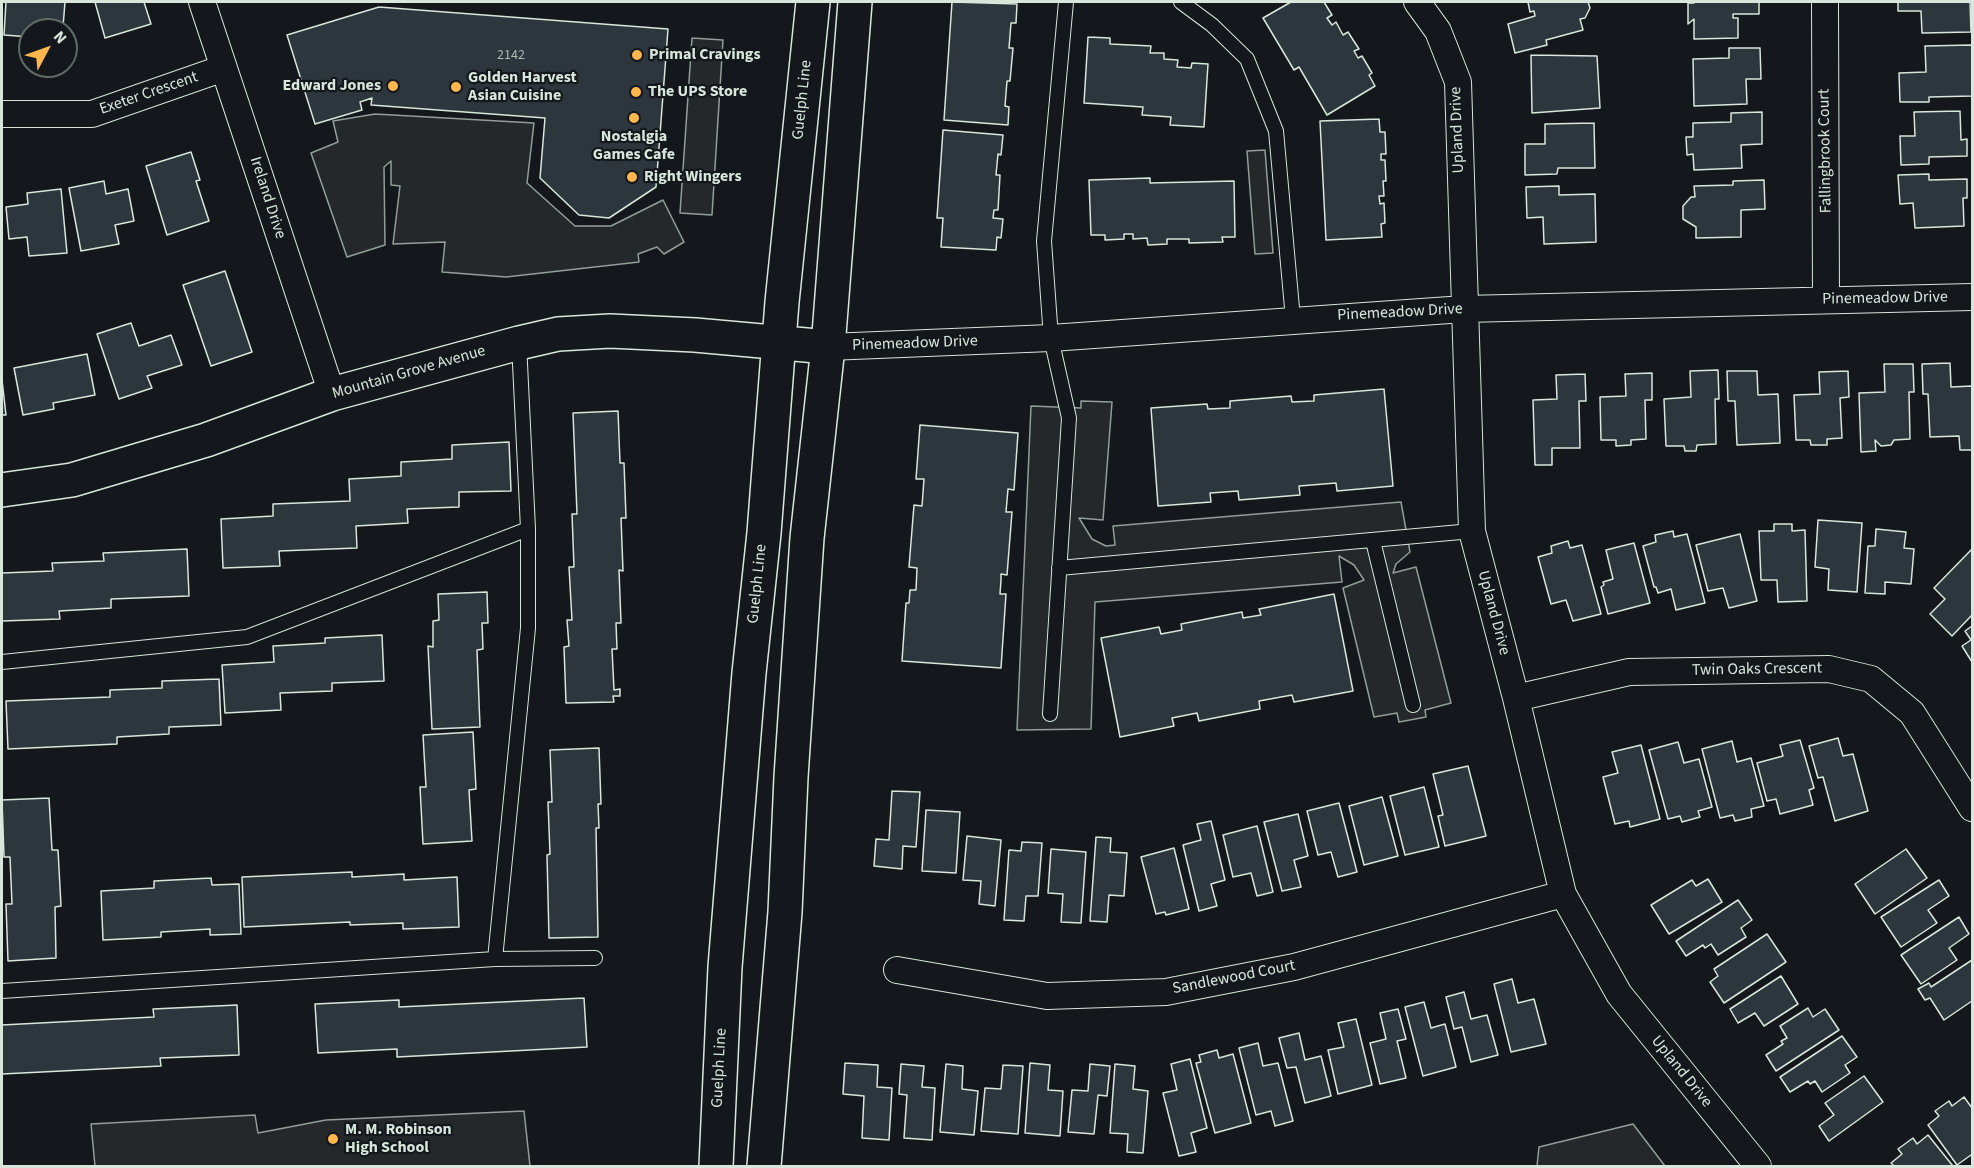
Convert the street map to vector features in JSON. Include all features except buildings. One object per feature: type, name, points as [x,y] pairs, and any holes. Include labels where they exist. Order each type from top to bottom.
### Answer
[{"type":"main road","name":"Guelph Line","points":[[716,1167],[725,968],[779,344],[813,2]]},
{"type":"main road","points":[[764,1167],[785,912],[791,777],[807,538],[828,347],[855,2]]},
{"type":"main road","name":"Mountain Grove Avenue","points":[[2,490],[72,480],[206,440],[332,394],[558,334],[610,331],[695,335],[828,347]]},
{"type":"main road","points":[[718,1110],[769,1113]]},
{"type":"street","name":"Ireland Drive","points":[[202,2],[332,394]]},
{"type":"street","name":"Upland Drive","points":[[1417,2],[1438,31],[1458,82],[1472,531],[1516,698],[1563,894],[1619,994],[1758,1167]]},
{"type":"street","name":"Fallingbrook Court","points":[[1826,2],[1826,300]]},
{"type":"street","name":"Exeter Crescent","points":[[2,114],[92,114],[224,68]]},
{"type":"street","name":"Pinemeadow Drive","points":[[828,347],[1052,338],[1293,319],[1464,309],[1972,297]]},
{"type":"street","name":"Twin Oaks Crescent","points":[[1516,698],[1629,672],[1829,669],[1861,676],[1871,679],[1912,713],[1972,808]]},
{"type":"street","name":"Sandlewood Court","points":[[897,970],[1047,996],[1166,992],[1294,967],[1563,894]]},
{"type":"lane","points":[[1050,714],[1069,418],[1052,338],[1044,241],[1066,2]]},
{"type":"lane","points":[[1181,2],[1212,25],[1247,59],[1276,131],[1293,319]]},
{"type":"lane","points":[[495,958],[528,628],[528,529],[519,343]]},
{"type":"lane","points":[[2,662],[247,637],[528,529]]},
{"type":"lane","points":[[1059,568],[1472,531]]},
{"type":"lane","points":[[1373,541],[1413,705]]},
{"type":"lane","points":[[2,991],[495,958],[595,958]]},
{"type":"shaded area","points":[[692,38],[723,40],[712,215],[680,213]]},
{"type":"shaded area","points":[[375,114],[534,123],[527,183],[575,226],[611,226],[663,200],[684,242],[664,254],[657,247],[638,254],[639,262],[506,277],[442,272],[445,242],[393,244],[400,186],[391,185],[391,161],[384,167],[385,245],[347,257],[311,153],[338,142],[333,121]]},
{"type":"shaded area","points":[[1265,150],[1273,253],[1255,254],[1247,151]]},
{"type":"shaded area","points":[[1081,401],[1112,402],[1103,520],[1079,518],[1092,539],[1106,546],[1115,545],[1113,526],[1401,502],[1410,552],[1396,564],[1393,573],[1416,567],[1451,703],[1425,710],[1426,717],[1399,722],[1397,713],[1374,717],[1343,588],[1364,580],[1354,565],[1339,556],[1342,582],[1095,602],[1091,729],[1017,730],[1031,406],[1081,408]]},
{"type":"shaded area","points":[[524,1111],[530,1166],[95,1166],[91,1124],[255,1115],[258,1133],[326,1120]]},
{"type":"shaded area","points":[[1633,1124],[1665,1166],[1537,1166],[1539,1147]]},
{"type":"place","name":"Primal Cravings","points":[[637,55]]},
{"type":"place","name":"Edward Jones","points":[[393,86]]},
{"type":"place","name":"Golden Harvest Asian Cuisine","points":[[456,87]]},
{"type":"place","name":"The UPS Store","points":[[636,92]]},
{"type":"place","name":"Nostalgia Games Cafe","points":[[634,118]]},
{"type":"place","name":"Right Wingers","points":[[632,177]]},
{"type":"place","name":"M. M. Robinson High School","points":[[333,1139]]}]
